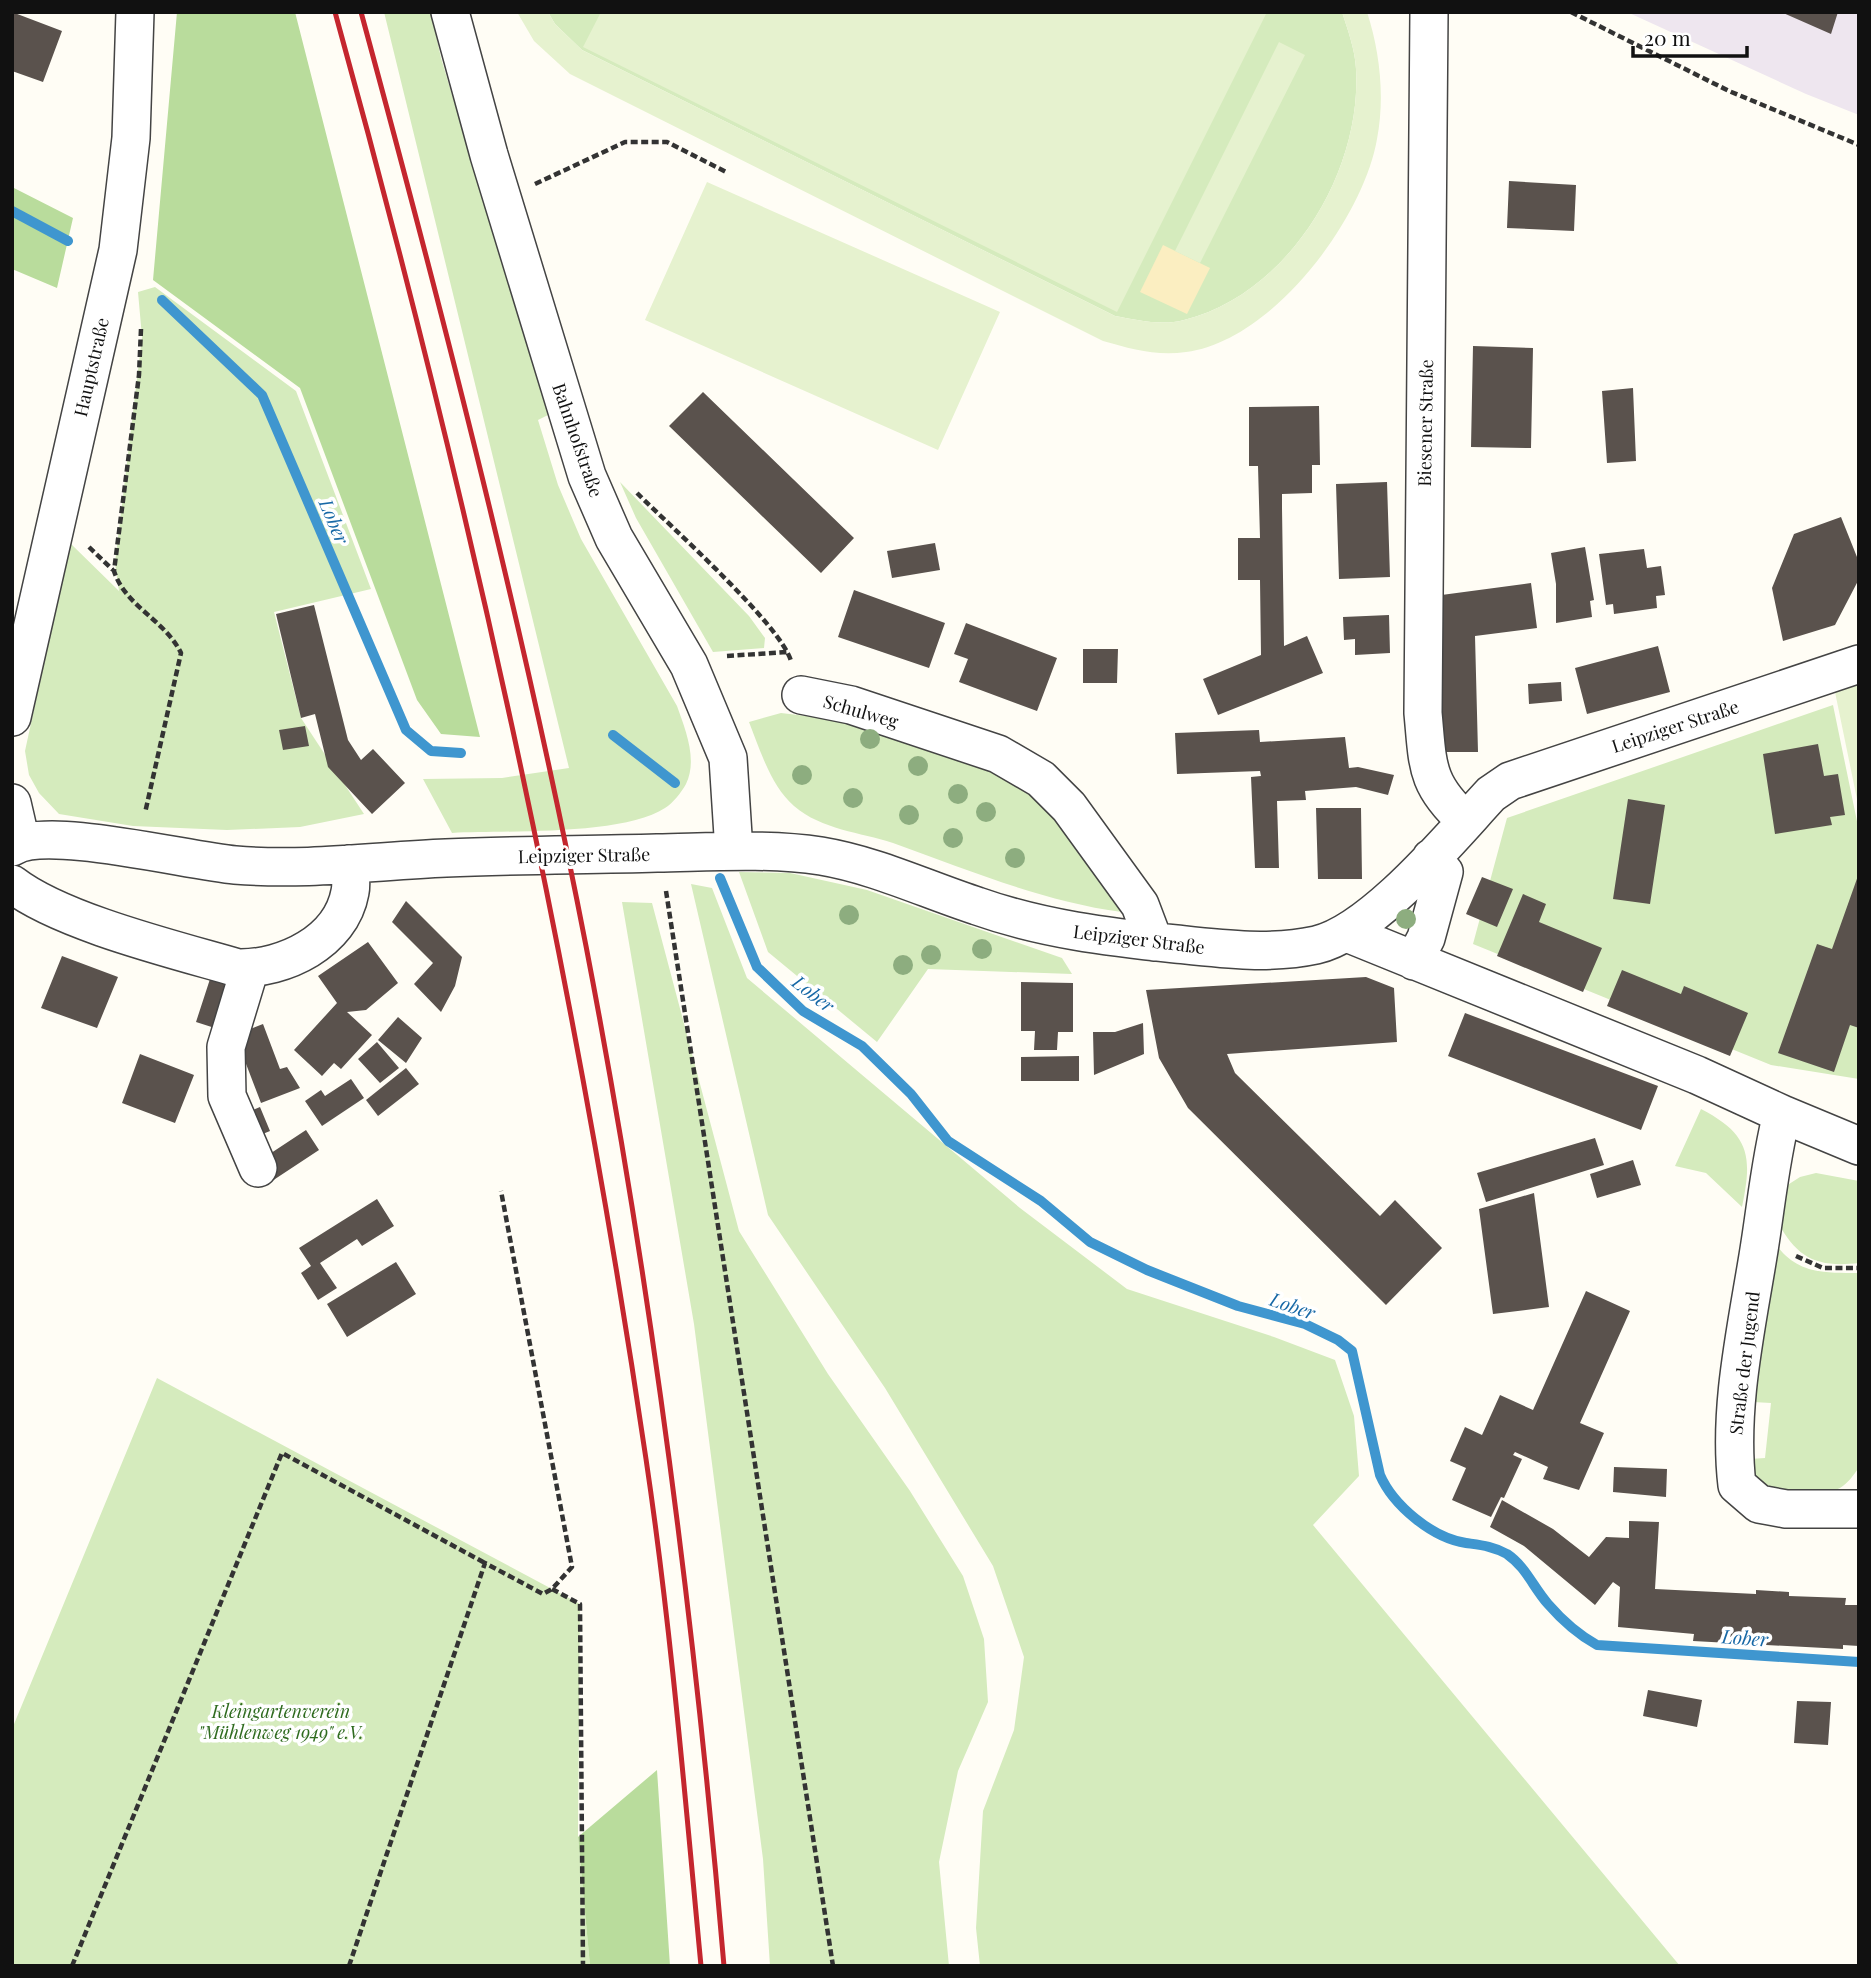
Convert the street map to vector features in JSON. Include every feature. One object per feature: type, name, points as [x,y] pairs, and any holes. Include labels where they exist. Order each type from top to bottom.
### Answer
[{"type":"street","name":"Hauptstraße","points":[[12,717],[118,250],[131,138],[135,12]]},
{"type":"street","name":"Bahnhofstraße","points":[[450,12],[502,198],[587,476],[614,538],[689,665],[728,758],[734,850]]},
{"type":"street","name":"Biesener Straße","points":[[1429,12],[1423,713],[1429,766],[1437,792],[1466,821]]},
{"type":"street","name":"Leipziger Straße","points":[[16,844],[58,839],[236,866],[734,850],[820,856],[872,868],[980,908],[1062,930],[1235,950],[1283,949],[1318,945],[1347,933],[1431,858],[1492,794],[1522,776],[1859,664]]},
{"type":"street","name":"Schulweg","points":[[801,695],[851,705],[998,754],[1041,779],[1069,807],[1140,905],[1154,942]]},
{"type":"street","points":[[12,803],[16,844]]},
{"type":"street","points":[[1414,961],[1426,938],[1444,872],[1431,858]]},
{"type":"street","points":[[12,884],[76,917],[208,959],[250,968],[279,963],[318,944],[343,913],[351,890],[349,864]]},
{"type":"street","points":[[1347,933],[1697,1075],[1859,1146]]},
{"type":"street","points":[[250,968],[226,1047],[227,1096],[258,1168]]},
{"type":"street","name":"Straße der Jugend","points":[[1782,1114],[1774,1147],[1746,1332],[1733,1452],[1737,1485],[1759,1504],[1786,1509],[1859,1509]]},
{"type":"path","points":[[1571,12],[1729,91],[1859,145]]},
{"type":"path","points":[[502,198],[625,142],[667,142],[728,173]]},
{"type":"path","points":[[141,324],[139,375],[114,571],[124,592],[164,627],[181,653],[142,826]]},
{"type":"path","name":"Schulweg","points":[[629,486],[763,620],[789,652],[801,695]]},
{"type":"path","points":[[689,665],[717,656],[789,652]]},
{"type":"path","points":[[660,853],[833,1966]]},
{"type":"path","points":[[72,1966],[282,1453],[543,1594],[552,1589],[572,1567],[501,1191]]},
{"type":"path","points":[[1765,1216],[1782,1243],[1800,1259],[1823,1268],[1859,1268]]},
{"type":"path","points":[[349,1966],[485,1563]]},
{"type":"path","points":[[552,1589],[580,1604],[583,1966]]},
{"type":"shaded area","points":[[1627,12],[1859,12],[1859,115],[1806,94]]},
{"type":"green space","points":[[177,12],[295,12],[480,737],[441,734],[417,700],[300,388],[153,280]]},
{"type":"green space","points":[[384,12],[431,12],[441,58],[548,415],[538,420],[558,485],[581,539],[677,706],[683,724],[691,754],[686,784],[668,806],[646,817],[621,823],[562,830],[452,833],[423,779],[502,778],[569,768]]},
{"type":"green space","points":[[517,12],[548,12],[555,24],[582,50],[1115,316],[1149,322],[1184,320],[1221,306],[1256,284],[1286,257],[1311,224],[1332,187],[1346,148],[1355,109],[1356,69],[1342,12],[1367,12],[1380,75],[1381,107],[1377,139],[1368,171],[1353,205],[1333,239],[1281,301],[1250,325],[1218,343],[1186,352],[1154,352],[1103,341],[570,74],[534,41]]},
{"type":"green space","points":[[548,12],[1342,12],[1356,69],[1355,109],[1346,148],[1332,187],[1311,224],[1286,257],[1256,284],[1221,306],[1184,320],[1149,322],[1115,316],[582,50],[555,24]]},
{"type":"green space","points":[[601,12],[1267,12],[1117,312],[583,47]]},
{"type":"green space","points":[[1279,42],[1305,55],[1200,263],[1175,251]]},
{"type":"green space","points":[[707,182],[1000,312],[938,450],[645,320]]},
{"type":"green space","points":[[12,187],[73,218],[57,288],[12,269]]},
{"type":"green space","points":[[155,287],[296,391],[371,589],[274,612],[301,718],[364,814],[300,827],[227,830],[133,826],[59,814],[39,793],[29,775],[25,751],[70,543],[119,591],[115,563],[142,337],[138,292]]},
{"type":"green space","points":[[620,482],[749,616],[765,638],[764,648],[713,652],[636,518]]},
{"type":"green space","points":[[1859,685],[1859,809],[1835,692]]},
{"type":"green space","points":[[1833,705],[1859,831],[1859,1079],[1771,1065],[1473,944],[1507,818]]},
{"type":"green space","points":[[781,713],[848,721],[997,769],[1031,788],[1118,898],[1122,912],[1034,892],[893,843],[829,825],[805,814],[786,798],[779,788],[767,767],[749,722]]},
{"type":"green space","points":[[739,872],[790,873],[867,890],[1062,958],[1072,974],[928,969],[877,1042],[768,952]]},
{"type":"green space","points":[[691,884],[712,888],[747,978],[1020,1208],[1127,1289],[1335,1360],[1354,1416],[1359,1476],[1313,1525],[1680,1966],[980,1966],[976,1928],[983,1811],[1014,1730],[1024,1657],[993,1566],[885,1388],[768,1215]]},
{"type":"green space","points":[[622,902],[652,903],[739,1231],[828,1374],[910,1491],[963,1576],[984,1639],[988,1702],[958,1771],[939,1862],[949,1966],[770,1966],[763,1859],[694,1324]]},
{"type":"green space","points":[[1701,1109],[1729,1128],[1744,1148],[1747,1173],[1742,1207],[1706,1173],[1675,1166]]},
{"type":"green space","points":[[1816,1173],[1859,1181],[1859,1263],[1830,1264],[1809,1257],[1791,1243],[1776,1219],[1786,1186],[1800,1177]]},
{"type":"green space","points":[[1769,1234],[1787,1257],[1807,1268],[1859,1273],[1859,1467],[1846,1484],[1834,1490],[1779,1492],[1764,1488],[1754,1475],[1750,1459],[1765,1458],[1771,1403],[1753,1402]]},
{"type":"green space","name":"Kleingartenverein \"Mühlenweg 1949\" e.V.","points":[[157,1378],[580,1604],[578,1837],[590,1966],[12,1966],[12,1729]]},
{"type":"green space","points":[[657,1770],[670,1966],[590,1966],[578,1837]]},
{"type":"sand","points":[[1163,245],[1210,268],[1187,314],[1140,292]]},
{"type":"building","points":[[12,12],[62,31],[43,82],[12,71]]},
{"type":"building","points":[[1781,12],[1838,12],[1831,34]]},
{"type":"building","points":[[1509,181],[1576,185],[1574,231],[1507,228]]},
{"type":"building","points":[[1473,346],[1533,348],[1531,448],[1471,447]]},
{"type":"building","points":[[1633,388],[1636,461],[1607,463],[1602,391]]},
{"type":"building","points":[[703,392],[854,538],[821,573],[669,426]]},
{"type":"building","points":[[1319,406],[1320,465],[1312,465],[1312,493],[1282,494],[1284,646],[1307,636],[1323,673],[1218,715],[1203,679],[1261,655],[1260,580],[1238,580],[1238,538],[1260,538],[1258,466],[1249,466],[1249,407]]},
{"type":"building","points":[[1387,482],[1390,577],[1339,579],[1336,484]]},
{"type":"building","points":[[1841,517],[1859,562],[1859,579],[1835,625],[1783,641],[1772,588],[1794,534]]},
{"type":"building","points":[[935,543],[940,570],[892,578],[887,551]]},
{"type":"building","points":[[1585,547],[1594,600],[1590,601],[1592,617],[1556,623],[1556,584],[1551,553]]},
{"type":"building","points":[[1644,549],[1647,568],[1661,566],[1665,595],[1656,596],[1657,608],[1614,614],[1613,604],[1606,605],[1599,554]]},
{"type":"building","points":[[1531,583],[1537,628],[1475,636],[1478,752],[1441,752],[1434,596]]},
{"type":"building","points":[[854,590],[945,623],[929,668],[838,637]]},
{"type":"building","points":[[314,605],[348,740],[361,760],[373,749],[405,783],[372,814],[328,767],[315,714],[301,718],[276,614]]},
{"type":"building","points":[[1389,615],[1390,653],[1355,655],[1355,639],[1344,640],[1343,617]]},
{"type":"building","points":[[966,623],[1057,658],[1037,711],[959,682],[968,659],[954,654]]},
{"type":"building","points":[[1658,646],[1670,692],[1587,714],[1575,668]]},
{"type":"building","points":[[1083,649],[1118,649],[1117,683],[1083,683]]},
{"type":"building","points":[[1561,682],[1562,701],[1529,704],[1528,684]]},
{"type":"building","points":[[305,726],[309,746],[283,750],[279,730]]},
{"type":"building","points":[[1259,730],[1260,742],[1345,737],[1349,768],[1358,767],[1394,775],[1388,795],[1356,787],[1305,791],[1306,800],[1277,801],[1279,868],[1255,868],[1251,777],[1261,776],[1260,771],[1177,774],[1175,733]]},
{"type":"building","points":[[1818,744],[1824,776],[1838,774],[1845,815],[1830,817],[1832,825],[1775,834],[1763,754]]},
{"type":"building","points":[[1628,799],[1665,805],[1650,904],[1613,899]]},
{"type":"building","points":[[1316,808],[1361,808],[1362,879],[1318,879]]},
{"type":"building","points":[[1859,873],[1859,1028],[1850,1025],[1834,1072],[1778,1053],[1817,944],[1832,949]]},
{"type":"building","points":[[1482,877],[1513,889],[1497,927],[1466,914]]},
{"type":"building","points":[[1523,894],[1546,904],[1539,922],[1602,948],[1583,992],[1497,956]]},
{"type":"building","points":[[406,901],[462,957],[455,986],[441,1012],[414,984],[433,963],[392,922]]},
{"type":"building","points":[[368,942],[398,983],[366,1010],[347,1012],[372,1035],[341,1069],[334,1063],[322,1076],[294,1050],[337,1003],[318,976]]},
{"type":"building","points":[[62,956],[118,977],[97,1028],[41,1008]]},
{"type":"building","points":[[1622,970],[1681,994],[1684,986],[1748,1013],[1730,1056],[1607,1006]]},
{"type":"building","points":[[1366,977],[1394,988],[1397,1042],[1227,1054],[1235,1073],[1380,1216],[1395,1200],[1442,1248],[1386,1305],[1188,1108],[1159,1058],[1146,990]]},
{"type":"building","points":[[210,979],[235,987],[221,1030],[196,1022]]},
{"type":"building","points":[[1021,982],[1073,983],[1073,1032],[1058,1032],[1057,1050],[1034,1050],[1035,1031],[1021,1031]]},
{"type":"building","points":[[1465,1013],[1658,1086],[1641,1130],[1448,1056]]},
{"type":"building","points":[[398,1017],[422,1038],[406,1063],[378,1040]]},
{"type":"building","points":[[1143,1023],[1144,1054],[1094,1075],[1093,1032],[1115,1032]]},
{"type":"building","points":[[263,1024],[280,1069],[287,1067],[300,1088],[261,1103],[235,1035]]},
{"type":"building","points":[[377,1042],[399,1068],[380,1083],[358,1059]]},
{"type":"building","points":[[140,1054],[194,1075],[175,1123],[122,1103]]},
{"type":"building","points":[[1079,1056],[1079,1081],[1021,1081],[1021,1057]]},
{"type":"building","points":[[406,1068],[419,1084],[378,1116],[366,1100]]},
{"type":"building","points":[[351,1079],[364,1098],[322,1126],[305,1101],[321,1090],[325,1096]]},
{"type":"building","points":[[260,1107],[270,1131],[250,1139],[241,1115]]},
{"type":"building","points":[[306,1130],[319,1150],[272,1181],[259,1161]]},
{"type":"building","points":[[1595,1138],[1604,1165],[1486,1202],[1477,1173]]},
{"type":"building","points":[[1633,1160],[1641,1185],[1597,1198],[1590,1174]]},
{"type":"building","points":[[1534,1193],[1549,1307],[1493,1314],[1479,1209]]},
{"type":"building","points":[[377,1199],[394,1226],[362,1246],[357,1239],[320,1263],[337,1288],[318,1300],[301,1273],[311,1266],[299,1248]]},
{"type":"building","points":[[396,1262],[416,1294],[347,1337],[327,1304]]},
{"type":"building","points":[[1586,1291],[1630,1311],[1580,1423],[1604,1433],[1579,1490],[1543,1479],[1548,1467],[1515,1452],[1513,1455],[1522,1459],[1504,1498],[1501,1497],[1491,1517],[1452,1500],[1466,1468],[1450,1461],[1465,1427],[1482,1435],[1500,1395],[1533,1410]]},
{"type":"building","points":[[1614,1467],[1667,1469],[1666,1497],[1613,1492]]},
{"type":"building","points":[[1502,1500],[1553,1529],[1589,1557],[1606,1537],[1629,1538],[1629,1521],[1659,1522],[1655,1589],[1756,1594],[1756,1590],[1789,1592],[1789,1596],[1846,1598],[1845,1605],[1859,1605],[1859,1646],[1843,1645],[1843,1649],[1693,1641],[1694,1634],[1618,1627],[1620,1587],[1613,1582],[1595,1605],[1524,1546],[1490,1527]]},
{"type":"building","points":[[1648,1690],[1702,1700],[1697,1727],[1643,1716]]},
{"type":"building","points":[[1797,1701],[1831,1702],[1828,1745],[1794,1743]]},
{"type":"waterway","name":"Lober","points":[[12,211],[68,241]]},
{"type":"waterway","name":"Lober","points":[[162,300],[262,395],[406,730],[431,751],[461,753]]},
{"type":"waterway","name":"Lober","points":[[613,735],[675,783]]},
{"type":"waterway","name":"Lober","points":[[720,878],[757,967],[803,1011],[862,1046],[911,1094],[948,1141],[1041,1201],[1090,1242],[1147,1270],[1238,1306],[1305,1324],[1338,1340],[1352,1351],[1380,1475],[1394,1498],[1415,1518],[1440,1534],[1507,1554],[1519,1565],[1553,1610],[1597,1645],[1859,1662]]},
{"type":"railway","points":[[335,12],[429,370],[472,550],[551,912],[586,1094],[655,1522],[677,1712],[701,1966]]},
{"type":"railway","points":[[361,12],[482,477],[537,711],[586,946],[631,1199],[669,1454],[699,1710],[724,1966]]}]
